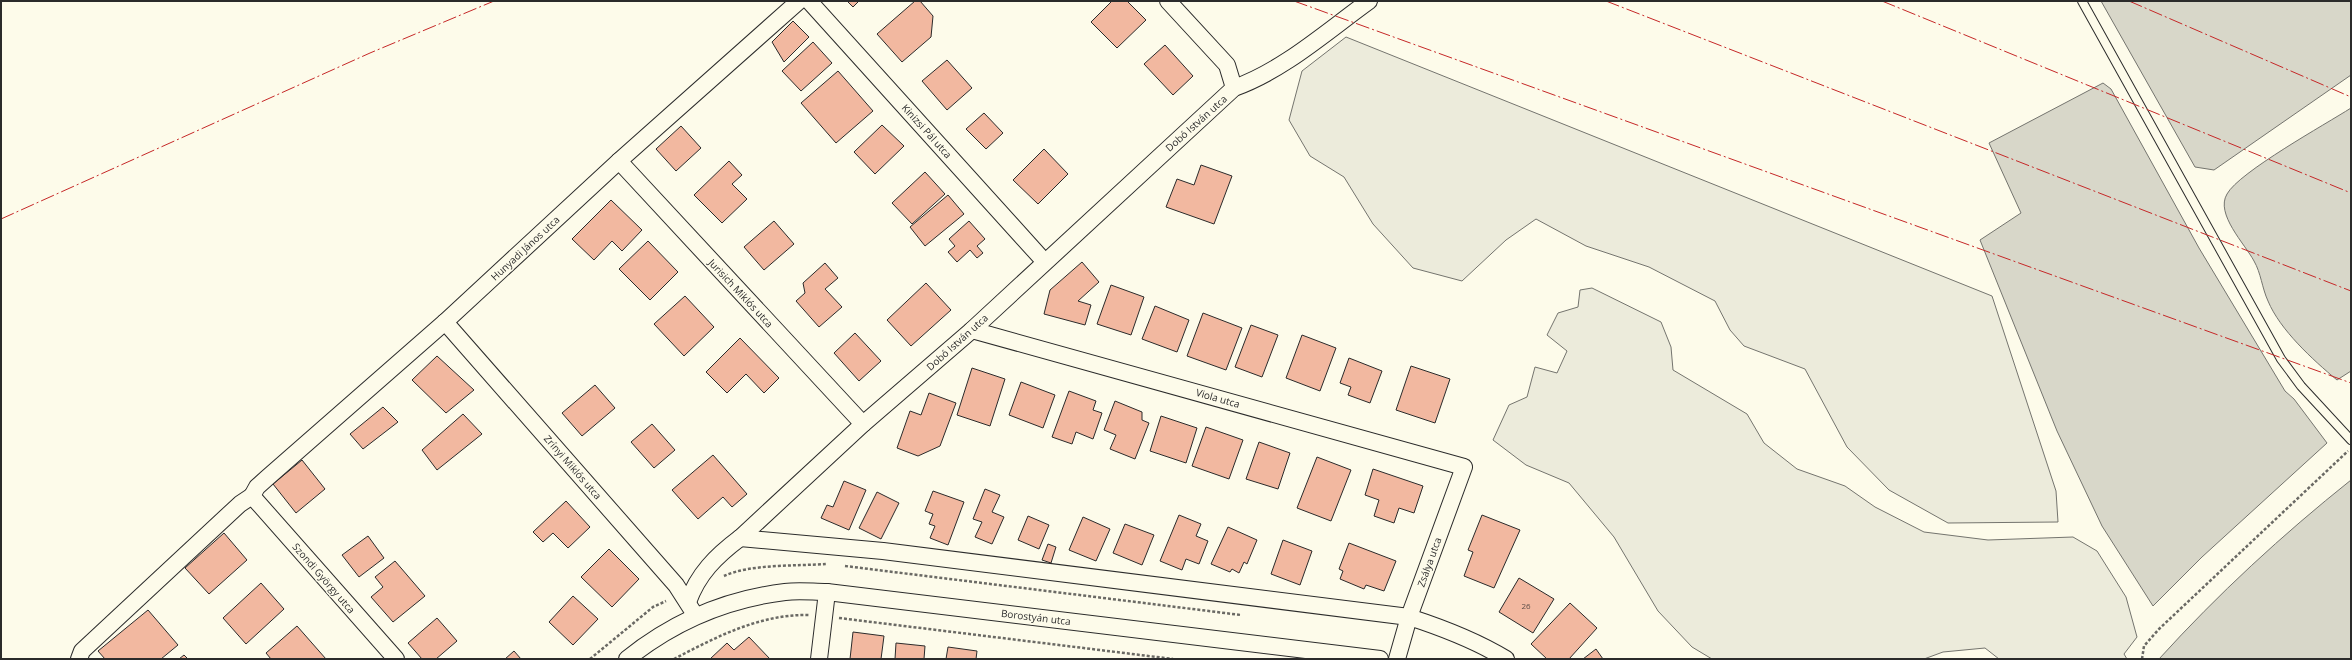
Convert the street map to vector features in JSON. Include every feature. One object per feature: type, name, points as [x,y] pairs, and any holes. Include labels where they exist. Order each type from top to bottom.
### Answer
[{"type":"street","name":"Hunyadi János utca","points":[[79,659],[82,651],[87,646],[240,504],[252,496],[257,487],[445,322],[619,161],[799,1]]},
{"type":"street","name":"Kinizsi Pál utca","points":[[809,1],[1044,261]]},
{"type":"street","points":[[1168,1],[1227,65],[1234,88],[1252,81],[1281,65],[1369,1]]},
{"type":"street","name":"Dobó István utca","points":[[688,602],[694,585],[708,566],[863,424],[972,330],[1044,261],[1234,88]]},
{"type":"street","name":"Jurisich Miklós utca","points":[[619,161],[863,424]]},
{"type":"street","name":"Zrínyi Miklós utca","points":[[445,322],[676,585],[688,602],[694,617]]},
{"type":"street","name":"Viola utca","points":[[972,330],[1464,467]]},
{"type":"street","name":"Zsálya utca","points":[[1397,659],[1409,617],[1464,467]]},
{"type":"street","name":"Szondi György utca","points":[[252,496],[396,659]]},
{"type":"street","points":[[740,538],[883,551],[1409,617],[1445,628],[1477,642],[1506,659]]},
{"type":"street","name":"Borostyán utca","points":[[694,617],[719,606],[747,598],[786,592],[827,592],[1380,659]]},
{"type":"street","points":[[819,659],[827,592]]},
{"type":"street","points":[[627,659],[639,650],[694,617]]},
{"type":"lane","points":[[2082,1],[2248,303],[2281,359],[2301,386],[2351,440]]},
{"type":"path","points":[[2142,659],[2144,646],[2160,629],[2351,448]]},
{"type":"path","points":[[674,659],[725,632],[793,615],[823,616],[1173,659]]},
{"type":"shaded area","points":[[2101,1],[2351,1],[2351,75],[2214,170],[2195,167]]},
{"type":"shaded area","points":[[1346,37],[1992,296],[2056,491],[2058,522],[1948,523],[1889,490],[1847,447],[1805,369],[1744,346],[1730,330],[1715,301],[1649,267],[1586,246],[1536,219],[1506,240],[1462,281],[1413,268],[1373,224],[1344,177],[1310,156],[1289,120],[1302,71]]},
{"type":"shaded area","points":[[2103,83],[2111,89],[2199,248],[2285,391],[2294,399],[2327,443],[2202,557],[2153,606],[2102,526],[2057,431],[1980,240],[2021,213],[1989,143]]},
{"type":"shaded area","points":[[2351,108],[2351,371],[2337,380],[2298,344],[2280,323],[2273,312],[2256,266],[2228,220],[2224,202],[2227,194],[2235,185],[2265,161]]},
{"type":"shaded area","points":[[1592,288],[1661,322],[1671,347],[1673,370],[1747,414],[1764,443],[1797,469],[1845,486],[1875,507],[1924,532],[1988,540],[2073,537],[2097,551],[2126,597],[2137,637],[2124,654],[2127,659],[1999,659],[1985,648],[1943,652],[1924,659],[1712,659],[1692,647],[1658,611],[1614,537],[1569,483],[1526,465],[1493,440],[1509,405],[1527,397],[1535,367],[1557,373],[1567,351],[1547,335],[1558,313],[1578,307],[1580,290]]},
{"type":"shaded area","points":[[2351,480],[2351,659],[2159,659],[2227,588],[2300,522]]},
{"type":"building","points":[[847,1],[859,1],[853,7]]},
{"type":"building","points":[[915,1],[920,1],[933,16],[931,37],[902,62],[877,34]]},
{"type":"building","points":[[1112,1],[1127,1],[1146,20],[1117,48],[1091,22]]},
{"type":"building","points":[[793,21],[809,37],[784,62],[772,42]]},
{"type":"building","points":[[813,42],[832,63],[801,91],[782,71]]},
{"type":"building","points":[[1165,45],[1193,76],[1173,95],[1144,64]]},
{"type":"building","points":[[947,60],[972,88],[947,110],[922,81]]},
{"type":"building","points":[[838,71],[873,111],[836,143],[801,103]]},
{"type":"building","points":[[984,113],[1003,133],[986,149],[966,129]]},
{"type":"building","points":[[882,125],[904,146],[875,174],[854,152]]},
{"type":"building","points":[[681,126],[701,148],[676,171],[656,149]]},
{"type":"building","points":[[1044,149],[1068,174],[1038,204],[1013,180]]},
{"type":"building","points":[[729,161],[742,175],[732,184],[747,199],[722,223],[694,195]]},
{"type":"building","points":[[1201,165],[1232,176],[1214,224],[1166,207],[1177,179],[1194,185]]},
{"type":"building","points":[[925,172],[945,194],[912,224],[892,203]]},
{"type":"building","points":[[948,195],[964,214],[925,246],[910,227]]},
{"type":"building","points":[[611,200],[642,230],[622,251],[612,241],[594,260],[572,239]]},
{"type":"building","points":[[774,221],[794,244],[764,270],[744,247]]},
{"type":"building","points":[[969,221],[985,239],[977,246],[983,253],[977,258],[970,250],[957,262],[948,252],[955,246],[949,239]]},
{"type":"building","points":[[648,241],[678,272],[650,300],[619,269]]},
{"type":"building","points":[[1082,262],[1099,282],[1078,301],[1091,305],[1085,325],[1044,314],[1050,290]]},
{"type":"building","points":[[825,263],[838,278],[825,289],[842,307],[819,327],[796,301],[805,293],[803,283]]},
{"type":"building","points":[[926,283],[951,310],[911,346],[887,320]]},
{"type":"building","points":[[1111,285],[1144,297],[1131,335],[1097,324]]},
{"type":"building","points":[[685,296],[714,327],[684,356],[654,324]]},
{"type":"building","points":[[1155,306],[1189,320],[1177,352],[1142,339]]},
{"type":"building","points":[[1203,313],[1242,328],[1226,370],[1187,356]]},
{"type":"building","points":[[1251,325],[1278,335],[1262,377],[1235,367]]},
{"type":"building","points":[[855,333],[881,361],[859,381],[834,353]]},
{"type":"building","points":[[1302,335],[1336,348],[1320,391],[1286,378]]},
{"type":"building","points":[[740,338],[779,378],[764,393],[746,374],[727,393],[706,372]]},
{"type":"building","points":[[437,356],[474,390],[446,413],[412,380]]},
{"type":"building","points":[[1349,358],[1382,371],[1370,403],[1348,395],[1351,387],[1340,383]]},
{"type":"building","points":[[1411,366],[1450,379],[1435,423],[1396,410]]},
{"type":"building","points":[[972,368],[1005,379],[990,426],[957,415]]},
{"type":"building","points":[[1021,382],[1055,395],[1043,428],[1009,415]]},
{"type":"building","points":[[595,385],[615,408],[582,436],[562,413]]},
{"type":"building","points":[[1069,391],[1096,401],[1093,410],[1102,413],[1093,439],[1076,432],[1072,444],[1052,437]]},
{"type":"building","points":[[929,393],[956,403],[940,446],[918,456],[897,448],[910,411],[921,415]]},
{"type":"building","points":[[1115,401],[1142,412],[1142,420],[1149,423],[1135,459],[1110,449],[1116,435],[1104,430]]},
{"type":"building","points":[[383,407],[398,422],[363,449],[350,434]]},
{"type":"building","points":[[463,414],[482,434],[437,470],[422,450]]},
{"type":"building","points":[[1161,416],[1197,428],[1186,463],[1150,451]]},
{"type":"building","points":[[652,424],[675,450],[654,468],[631,442]]},
{"type":"building","points":[[1206,427],[1243,440],[1229,479],[1192,466]]},
{"type":"building","points":[[1259,442],[1290,453],[1278,489],[1246,479]]},
{"type":"building","points":[[713,455],[747,494],[732,507],[723,497],[698,519],[672,490]]},
{"type":"building","points":[[1317,457],[1351,470],[1331,521],[1297,508]]},
{"type":"building","points":[[302,460],[325,489],[296,513],[273,484]]},
{"type":"building","points":[[1373,469],[1423,486],[1414,513],[1399,508],[1394,523],[1374,516],[1379,500],[1365,495]]},
{"type":"building","points":[[844,481],[866,490],[849,530],[821,518],[827,505],[833,507]]},
{"type":"building","points":[[985,489],[1000,495],[992,512],[1004,517],[992,544],[975,537],[982,522],[973,519]]},
{"type":"building","points":[[933,491],[964,502],[948,545],[930,538],[935,526],[929,524],[933,514],[925,511]]},
{"type":"building","points":[[877,492],[899,503],[881,539],[859,528]]},
{"type":"building","points":[[566,501],[590,527],[568,548],[553,533],[543,542],[533,532]]},
{"type":"building","points":[[1179,515],[1201,524],[1196,536],[1208,541],[1199,564],[1186,559],[1182,570],[1160,561]]},
{"type":"building","points":[[1482,515],[1520,530],[1494,588],[1464,576],[1473,552],[1468,550]]},
{"type":"building","points":[[1028,516],[1049,525],[1039,549],[1018,540]]},
{"type":"building","points":[[1083,517],[1110,529],[1096,561],[1069,550]]},
{"type":"building","points":[[1125,524],[1154,535],[1142,565],[1113,553]]},
{"type":"building","points":[[1228,527],[1257,540],[1247,564],[1244,562],[1239,573],[1232,569],[1230,572],[1211,564]]},
{"type":"building","points":[[224,533],[247,560],[209,594],[185,568]]},
{"type":"building","points":[[368,536],[384,558],[359,577],[342,555]]},
{"type":"building","points":[[1283,540],[1312,551],[1300,585],[1271,574]]},
{"type":"building","points":[[1349,543],[1396,561],[1384,591],[1366,585],[1364,589],[1340,579],[1343,571],[1339,569]]},
{"type":"building","points":[[1048,544],[1056,547],[1051,563],[1042,560]]},
{"type":"building","points":[[609,549],[639,579],[612,607],[581,577]]},
{"type":"building","points":[[395,561],[425,596],[393,622],[371,597],[383,587],[375,577]]},
{"type":"building","points":[[1519,578],[1554,599],[1533,633],[1499,612]]},
{"type":"building","points":[[261,583],[284,609],[246,644],[223,618]]},
{"type":"building","points":[[573,596],[598,619],[573,645],[549,622]]},
{"type":"building","points":[[1570,603],[1597,628],[1569,659],[1547,659],[1531,644]]},
{"type":"building","points":[[148,610],[178,645],[161,659],[105,659],[98,651]]},
{"type":"building","points":[[437,618],[457,641],[436,659],[422,659],[408,643]]},
{"type":"building","points":[[297,626],[326,659],[271,659],[266,653]]},
{"type":"building","points":[[853,632],[884,636],[881,659],[850,659]]},
{"type":"building","points":[[749,637],[770,659],[710,659],[727,643],[734,650]]},
{"type":"building","points":[[896,643],[925,646],[924,659],[895,659]]},
{"type":"building","points":[[948,647],[977,651],[976,659],[946,659]]},
{"type":"building","points":[[1596,649],[1603,659],[1583,659]]},
{"type":"building","points":[[514,651],[521,659],[505,659]]},
{"type":"building","points":[[184,655],[188,659],[179,659]]},
{"type":"power","points":[[1,219],[370,53],[494,1]]},
{"type":"power","points":[[1294,1],[2351,383]]},
{"type":"power","points":[[1606,1],[2351,291]]},
{"type":"power","points":[[1882,1],[2351,193]]},
{"type":"power","points":[[2129,1],[2351,97]]}]
